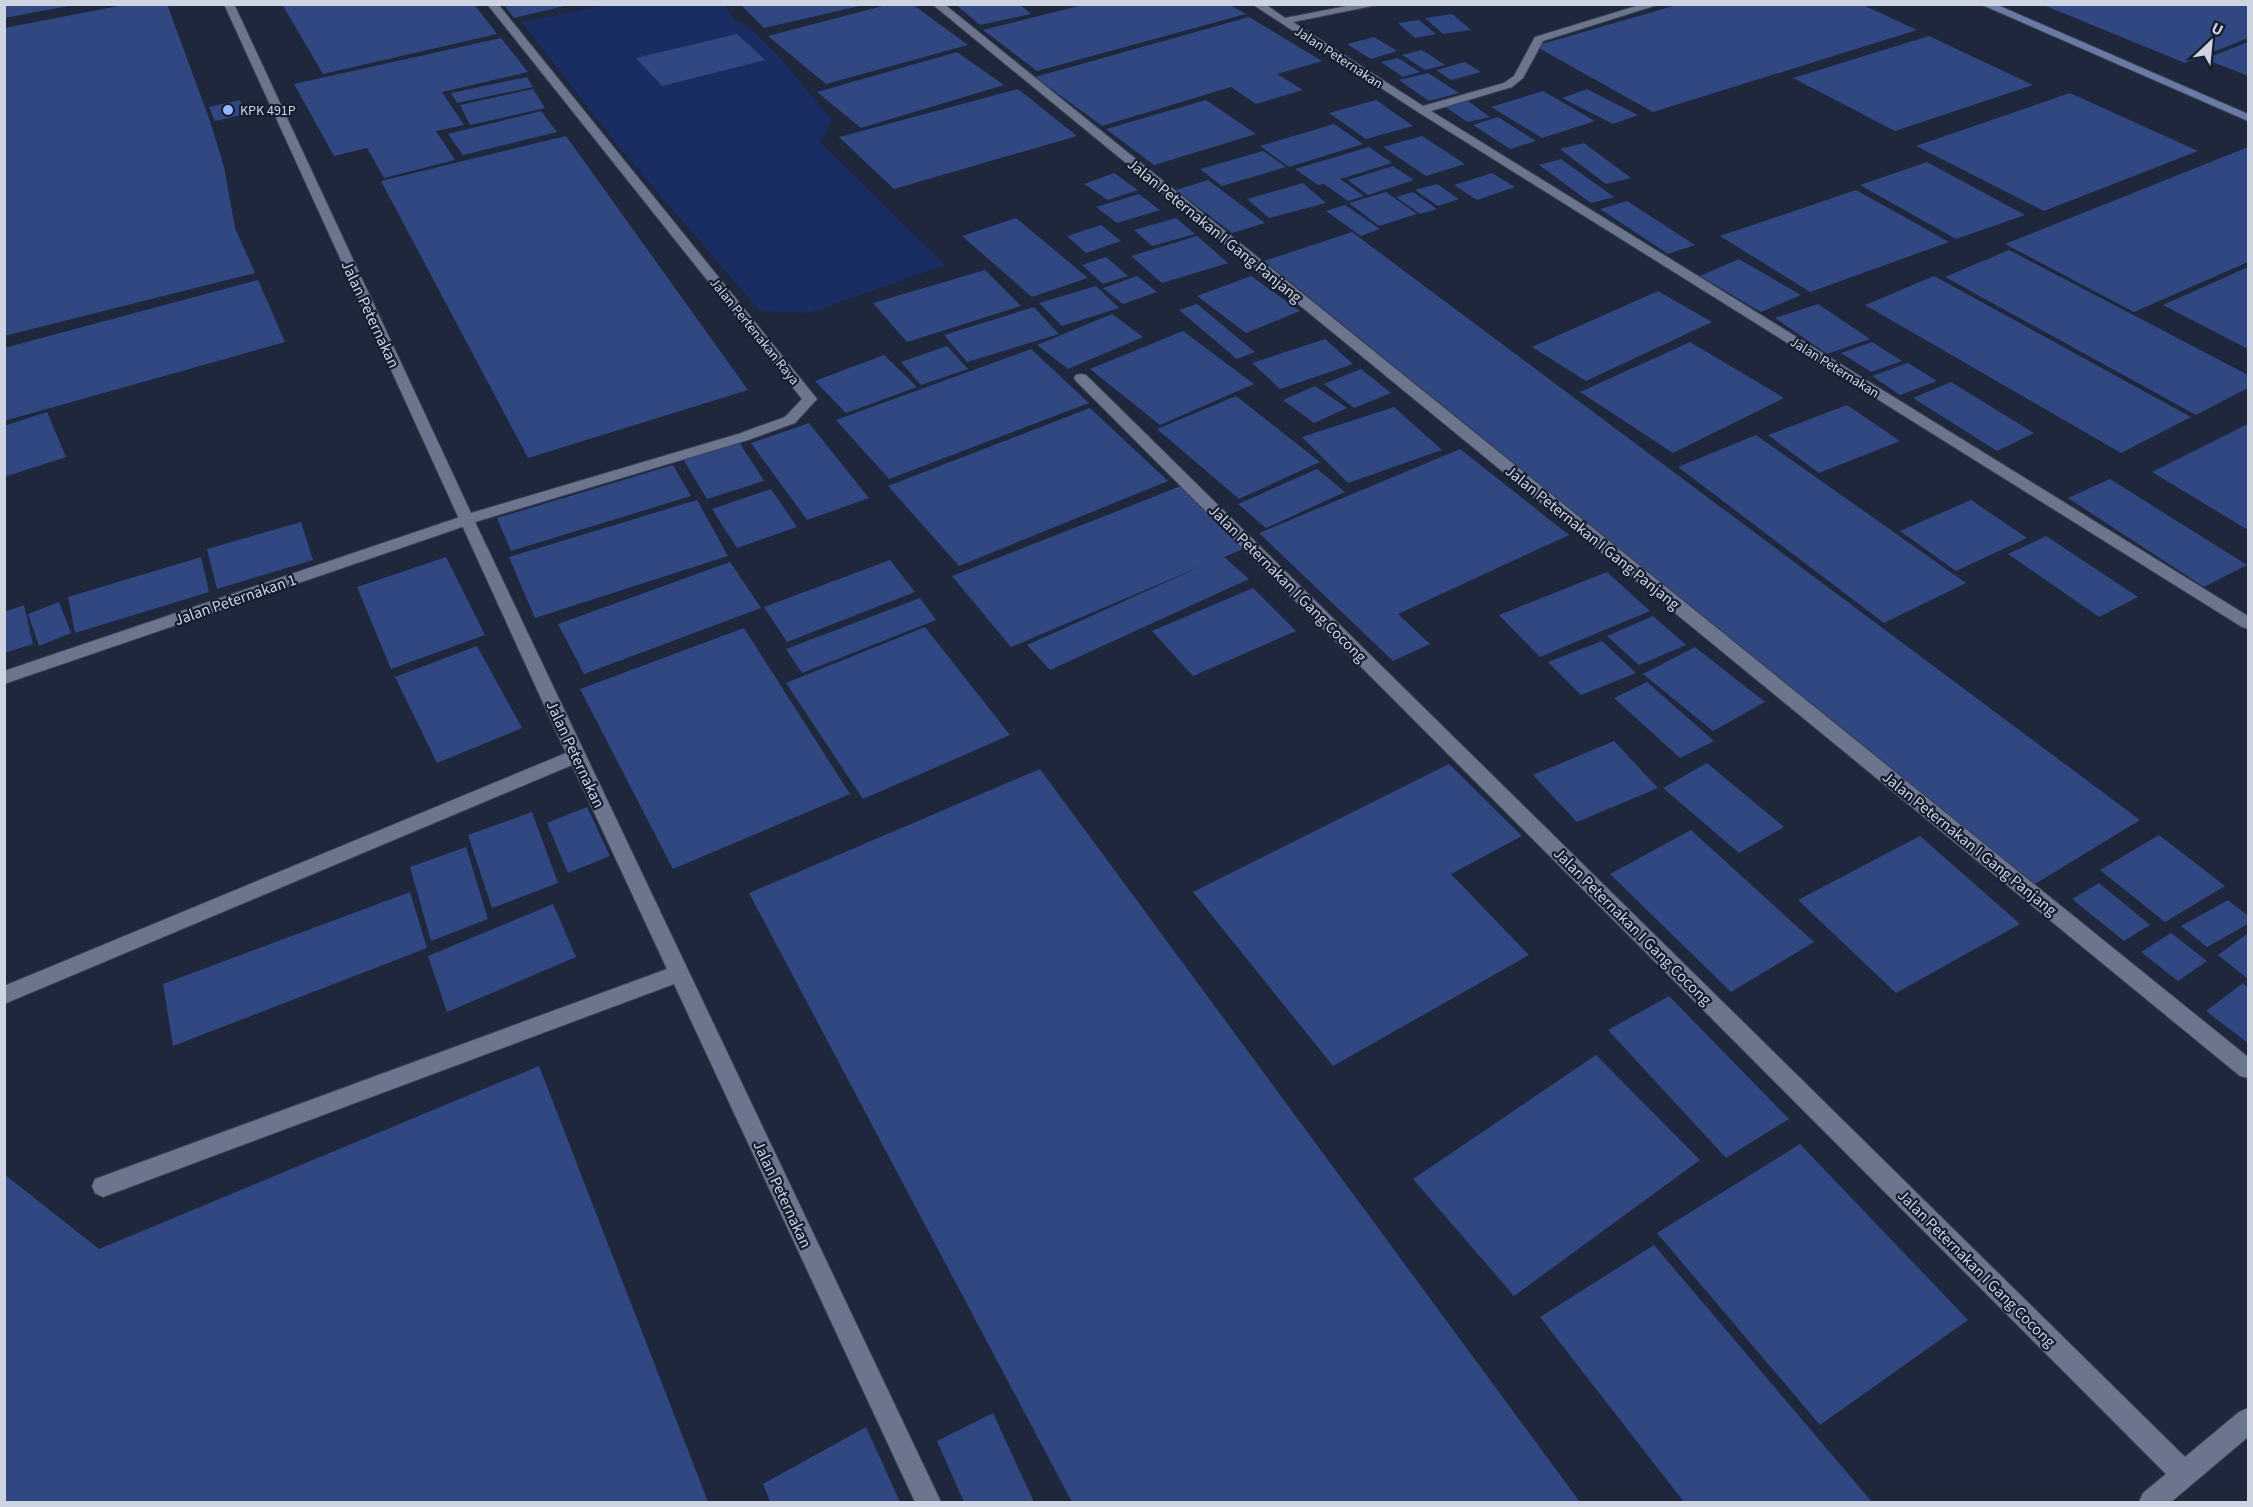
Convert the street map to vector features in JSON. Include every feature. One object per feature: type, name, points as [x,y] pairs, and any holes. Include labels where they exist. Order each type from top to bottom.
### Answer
[{"type":"street","name":"Jalan Peternakan","points":[[229,4],[466,520],[928,1503]]},
{"type":"street","name":"Jalan Pertenakan Raya","points":[[466,520],[743,437],[790,420],[810,399],[492,4]]},
{"type":"street","name":"Jalan Peternakan I Gang Panjang","points":[[937,4],[2248,1069]]},
{"type":"street","name":"Jalan Peternakan","points":[[1257,4],[1422,110],[2248,623]]},
{"type":"street","points":[[1283,21],[1377,4]]},
{"type":"street","points":[[1422,110],[1508,85],[1518,78],[1539,39],[1655,4]]},
{"type":"street","points":[[1985,4],[2248,118]]},
{"type":"street","name":"Jalan Peternakan I Gang Cocong","points":[[1081,378],[2184,1474]]},
{"type":"street","name":"Jalan Peternakan 1","points":[[4,678],[466,520]]},
{"type":"street","points":[[4,995],[577,756]]},
{"type":"street","points":[[103,1186],[679,973]]},
{"type":"street","points":[[2152,1503],[2248,1421]]},
{"type":"shaded area","points":[[604,5],[725,5],[734,20],[752,30],[777,55],[832,120],[820,142],[945,265],[809,313],[760,311],[617,145],[522,22]]},
{"type":"building","points":[[4,4],[69,4],[69,6],[4,18]]},
{"type":"building","points":[[129,4],[167,4],[211,124],[224,167],[235,228],[255,273],[4,336],[4,28]]},
{"type":"building","points":[[282,4],[474,4],[497,34],[323,74]]},
{"type":"building","points":[[503,4],[569,4],[569,5],[514,18]]},
{"type":"building","points":[[740,4],[864,4],[864,5],[764,28]]},
{"type":"building","points":[[890,4],[912,4],[968,45],[826,84],[768,36]]},
{"type":"building","points":[[955,4],[1019,4],[1031,14],[980,25]]},
{"type":"building","points":[[1680,4],[1861,4],[1917,30],[1653,112],[1535,46]]},
{"type":"building","points":[[2041,4],[2248,4],[2248,38],[2185,63]]},
{"type":"building","points":[[1082,5],[1230,5],[1246,14],[1037,71],[983,30]]},
{"type":"building","points":[[1452,14],[1471,30],[1443,34],[1425,18]]},
{"type":"building","points":[[1249,17],[1322,61],[1277,74],[1303,90],[1256,104],[1231,87],[1102,126],[1035,77]]},
{"type":"building","points":[[1419,20],[1436,34],[1415,38],[1398,23]]},
{"type":"building","points":[[737,34],[765,60],[662,86],[636,58]]},
{"type":"building","points":[[1929,36],[2033,85],[1895,131],[1793,78]]},
{"type":"building","points":[[1374,37],[1397,51],[1371,59],[1347,44]]},
{"type":"building","points":[[501,38],[528,72],[442,92],[464,125],[436,131],[455,160],[384,178],[367,148],[334,156],[294,84]]},
{"type":"building","points":[[2248,42],[2248,76],[2205,59]]},
{"type":"building","points":[[1422,50],[1445,65],[1425,70],[1402,55]]},
{"type":"building","points":[[957,52],[1004,85],[861,128],[817,92]]},
{"type":"building","points":[[1398,58],[1420,72],[1403,77],[1381,62]]},
{"type":"building","points":[[1465,62],[1481,72],[1451,80],[1436,70]]},
{"type":"building","points":[[1428,73],[1459,93],[1429,101],[1399,80]]},
{"type":"building","points":[[527,77],[533,87],[457,103],[451,93]]},
{"type":"building","points":[[533,89],[545,108],[470,125],[460,105]]},
{"type":"building","points":[[1018,89],[1077,136],[894,189],[839,137]]},
{"type":"building","points":[[1587,89],[1638,115],[1613,124],[1562,98]]},
{"type":"building","points":[[1543,91],[1595,121],[1542,138],[1491,107]]},
{"type":"building","points":[[2070,93],[2198,151],[2044,211],[1916,146]]},
{"type":"building","name":"KPK 491P","points":[[240,100],[246,114],[215,121],[209,107]]},
{"type":"building","points":[[1206,100],[1256,134],[1154,165],[1106,129]]},
{"type":"building","points":[[1376,100],[1413,126],[1366,139],[1329,113]]},
{"type":"building","points":[[1468,101],[1490,117],[1468,122],[1445,107]]},
{"type":"building","points":[[541,111],[557,132],[463,155],[448,134]]},
{"type":"building","points":[[1498,117],[1536,141],[1510,149],[1473,125]]},
{"type":"building","points":[[1334,124],[1363,144],[1289,167],[1260,146]]},
{"type":"building","points":[[566,136],[748,390],[528,458],[381,181]]},
{"type":"building","points":[[1422,136],[1465,164],[1426,176],[1383,147]]},
{"type":"building","points":[[1584,143],[1631,178],[1606,184],[1560,149]]},
{"type":"building","points":[[1369,147],[1392,163],[1340,179],[1364,196],[1348,201],[1324,184],[1318,185],[1295,169]]},
{"type":"building","points":[[2248,147],[2248,262],[2134,312],[2005,244]]},
{"type":"building","points":[[1263,151],[1286,167],[1222,186],[1200,169]]},
{"type":"building","points":[[1561,159],[1614,197],[1591,203],[1539,165]]},
{"type":"building","points":[[1927,162],[2025,215],[1956,239],[1860,185]]},
{"type":"building","points":[[1393,166],[1414,180],[1368,195],[1348,180]]},
{"type":"building","points":[[1114,173],[1138,190],[1108,200],[1084,184]]},
{"type":"building","points":[[1492,173],[1515,187],[1477,200],[1454,185]]},
{"type":"building","points":[[1208,180],[1265,223],[1232,233],[1176,190]]},
{"type":"building","points":[[1303,183],[1326,203],[1269,218],[1247,199]]},
{"type":"building","points":[[1437,184],[1459,199],[1438,206],[1415,190]]},
{"type":"building","points":[[1856,190],[1949,242],[1810,292],[1720,236]]},
{"type":"building","points":[[1386,192],[1417,214],[1379,226],[1349,203]]},
{"type":"building","points":[[1413,192],[1437,209],[1420,214],[1396,197]]},
{"type":"building","points":[[1139,194],[1160,210],[1117,223],[1096,207]]},
{"type":"building","points":[[1627,201],[1695,245],[1668,254],[1600,209]]},
{"type":"building","points":[[1345,205],[1380,229],[1361,236],[1326,211]]},
{"type":"building","points":[[1016,218],[1088,278],[1032,297],[962,236]]},
{"type":"building","points":[[1176,218],[1195,234],[1152,246],[1134,230]]},
{"type":"building","points":[[1101,225],[1121,241],[1086,253],[1067,236]]},
{"type":"building","points":[[1352,232],[2140,820],[2035,884],[1264,261]]},
{"type":"building","points":[[1197,236],[1228,263],[1162,283],[1131,256]]},
{"type":"building","points":[[2009,250],[2248,375],[2248,388],[2196,415],[1945,277]]},
{"type":"building","points":[[1106,257],[1128,276],[1103,284],[1082,265]]},
{"type":"building","points":[[1739,259],[1801,295],[1761,312],[1700,276]]},
{"type":"building","points":[[2248,267],[2248,349],[2163,305]]},
{"type":"building","points":[[985,270],[1021,306],[907,342],[873,303]]},
{"type":"building","points":[[1137,276],[1157,292],[1123,304],[1103,288]]},
{"type":"building","points":[[1251,276],[1300,311],[1246,333],[1197,296]]},
{"type":"building","points":[[1934,276],[2191,417],[2121,453],[1865,305]]},
{"type":"building","points":[[258,280],[285,342],[4,421],[4,348]]},
{"type":"building","points":[[1096,286],[1119,308],[1062,326],[1039,303]]},
{"type":"building","points":[[1658,291],[1712,322],[1586,381],[1532,347]]},
{"type":"building","points":[[1197,304],[1255,352],[1237,359],[1179,310]]},
{"type":"building","points":[[1818,304],[1870,339],[1827,354],[1775,318]]},
{"type":"building","points":[[1034,307],[1059,334],[967,362],[944,335]]},
{"type":"building","points":[[1112,314],[1143,337],[1068,369],[1037,345]]},
{"type":"building","points":[[1183,331],[1254,384],[1160,425],[1090,369]]},
{"type":"building","points":[[1325,339],[1353,364],[1280,389],[1252,363]]},
{"type":"building","points":[[1690,342],[1784,398],[1673,453],[1580,392]]},
{"type":"building","points":[[1872,342],[1902,361],[1871,372],[1841,353]]},
{"type":"building","points":[[947,346],[968,369],[921,385],[901,362]]},
{"type":"building","points":[[1031,349],[1089,403],[889,479],[836,420]]},
{"type":"building","points":[[884,355],[917,387],[846,413],[815,381]]},
{"type":"building","points":[[1908,363],[1937,381],[1900,395],[1872,376]]},
{"type":"building","points":[[1361,369],[1391,393],[1354,408],[1324,384]]},
{"type":"building","points":[[1951,382],[2034,433],[1997,451],[1913,398]]},
{"type":"building","points":[[1315,386],[1347,408],[1314,423],[1283,400]]},
{"type":"building","points":[[1236,396],[1320,462],[1239,499],[1157,429]]},
{"type":"building","points":[[1847,405],[1900,441],[1819,473],[1768,435]]},
{"type":"building","points":[[1394,407],[1442,450],[1348,483],[1302,437]]},
{"type":"building","points":[[1090,408],[1168,481],[959,566],[888,486]]},
{"type":"building","points":[[47,412],[66,457],[4,477],[4,426]]},
{"type":"building","points":[[809,423],[869,498],[807,520],[751,443]]},
{"type":"building","points":[[2248,424],[2248,530],[2152,472]]},
{"type":"building","points":[[1756,435],[1966,583],[1884,623],[1678,467]]},
{"type":"building","points":[[739,442],[764,481],[707,499],[683,459]]},
{"type":"building","points":[[1460,449],[1569,535],[1398,614],[1430,644],[1393,661],[1259,533]]},
{"type":"building","points":[[673,465],[691,496],[511,551],[497,518]]},
{"type":"building","points":[[1317,469],[1345,492],[1266,528],[1238,504]]},
{"type":"building","points":[[2110,479],[2247,565],[2204,587],[2068,498]]},
{"type":"building","points":[[1181,486],[1246,548],[1224,557],[1249,579],[1050,670],[1027,645],[1204,565],[1011,647],[952,576]]},
{"type":"building","points":[[771,489],[797,527],[737,548],[712,509]]},
{"type":"building","points":[[697,500],[728,556],[535,618],[509,557]]},
{"type":"building","points":[[1971,500],[2027,538],[1956,571],[1900,531]]},
{"type":"building","points":[[301,522],[313,560],[217,589],[207,549]]},
{"type":"building","points":[[2046,536],[2138,597],[2099,617],[2008,554]]},
{"type":"building","points":[[201,557],[209,592],[75,633],[68,597]]},
{"type":"building","points":[[446,557],[485,635],[391,669],[357,587]]},
{"type":"building","points":[[890,560],[915,592],[787,642],[764,607]]},
{"type":"building","points":[[730,562],[761,608],[584,674],[558,624]]},
{"type":"building","points":[[1607,572],[1650,611],[1540,657],[1499,615]]},
{"type":"building","points":[[1253,588],[1296,631],[1193,676],[1152,631]]},
{"type":"building","points":[[920,598],[936,620],[802,673],[786,649]]},
{"type":"building","points":[[59,602],[71,633],[39,646],[28,614]]},
{"type":"building","points":[[24,605],[33,644],[4,653],[4,612]]},
{"type":"building","points":[[1653,616],[1686,645],[1639,665],[1607,636]]},
{"type":"building","points":[[925,627],[1010,735],[863,799],[786,683]]},
{"type":"building","points":[[744,628],[850,794],[673,869],[580,689]]},
{"type":"building","points":[[1602,641],[1636,673],[1581,695],[1548,662]]},
{"type":"building","points":[[477,646],[522,728],[437,763],[395,677]]},
{"type":"building","points":[[1695,647],[1765,702],[1713,731],[1643,674]]},
{"type":"building","points":[[1647,682],[1714,741],[1680,758],[1614,698]]},
{"type":"building","points":[[1614,741],[1658,788],[1577,822],[1533,775]]},
{"type":"building","points":[[1707,763],[1784,827],[1739,853],[1663,788]]},
{"type":"building","points":[[1449,764],[1522,836],[1451,874],[1529,955],[1333,1066],[1193,892]]},
{"type":"building","points":[[1040,769],[1580,1502],[1072,1502],[749,893]]},
{"type":"building","points":[[587,807],[610,856],[568,873],[547,823]]},
{"type":"building","points":[[532,812],[558,883],[492,908],[468,835]]},
{"type":"building","points":[[1691,830],[1814,942],[1731,992],[1610,874]]},
{"type":"building","points":[[2159,835],[2225,886],[2165,922],[2100,870]]},
{"type":"building","points":[[1920,836],[2020,924],[1896,993],[1798,900]]},
{"type":"building","points":[[466,847],[488,919],[431,941],[410,867]]},
{"type":"building","points":[[2099,883],[2150,925],[2124,941],[2072,899]]},
{"type":"building","points":[[410,892],[427,948],[173,1046],[163,984]]},
{"type":"building","points":[[2228,900],[2248,916],[2248,924],[2207,947],[2181,926]]},
{"type":"building","points":[[553,904],[576,957],[447,1012],[428,956]]},
{"type":"building","points":[[2171,933],[2207,961],[2178,981],[2141,952]]},
{"type":"building","points":[[2248,933],[2248,979],[2218,955]]},
{"type":"building","points":[[2243,983],[2248,988],[2248,1043],[2206,1011]]},
{"type":"building","points":[[1669,996],[1789,1119],[1726,1158],[1608,1030]]},
{"type":"building","points":[[1596,1055],[1700,1160],[1514,1296],[1413,1179]]},
{"type":"building","points":[[539,1066],[708,1502],[4,1502],[4,1174],[99,1249]]},
{"type":"building","points":[[1800,1144],[1968,1320],[1820,1425],[1657,1233]]},
{"type":"building","points":[[1654,1245],[1872,1502],[1684,1502],[1540,1317]]},
{"type":"building","points":[[993,1413],[1034,1502],[964,1502],[937,1441]]},
{"type":"building","points":[[866,1427],[900,1502],[770,1502],[763,1484]]},
{"type":"place","name":"KPK 491P","points":[[228,110]]}]
